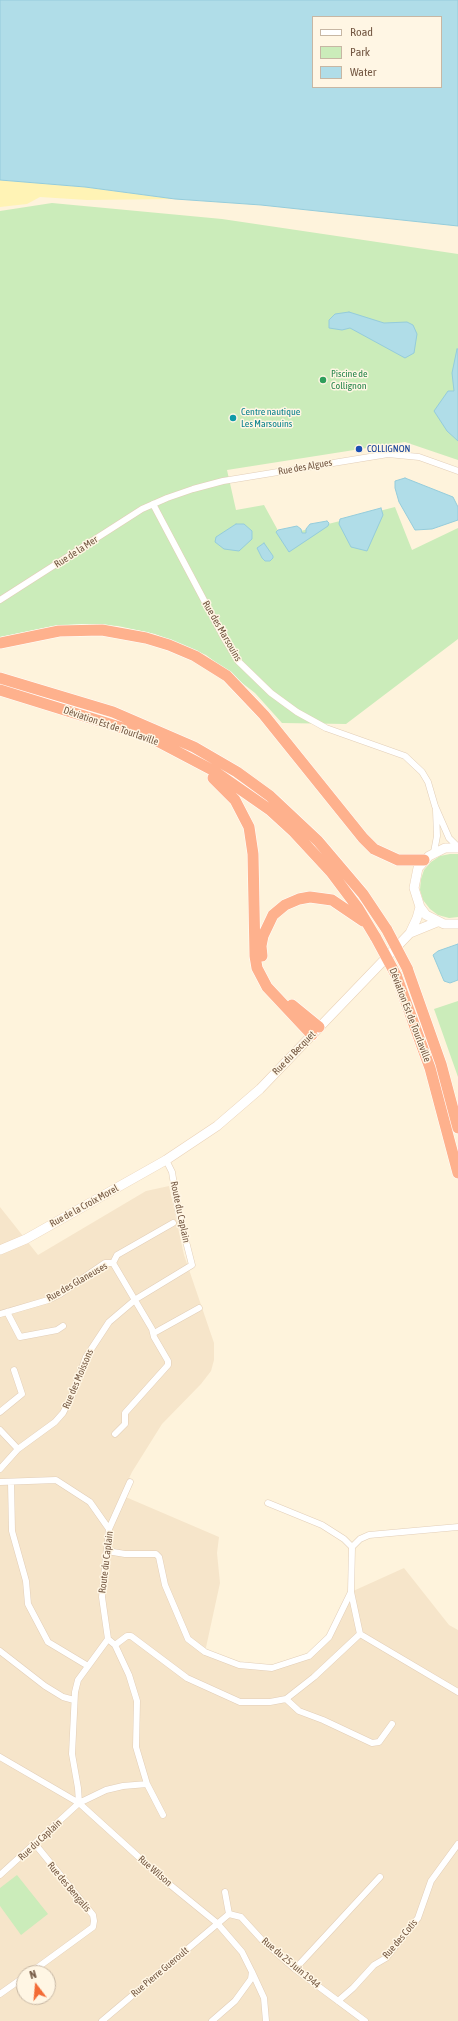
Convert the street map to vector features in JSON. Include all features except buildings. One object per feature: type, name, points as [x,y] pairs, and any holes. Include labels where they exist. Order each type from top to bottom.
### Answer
[{"type":"highway","points":[[0,643],[59,631],[102,630],[154,640],[195,656],[228,676],[264,715],[374,849],[398,860],[424,860]]},
{"type":"highway","name":"Déviation Est de Tourlaville","points":[[0,678],[113,712],[194,747],[237,772],[270,796],[318,841],[363,894],[387,930],[407,968],[441,1064],[458,1128]]},
{"type":"highway","name":"Déviation Est de Tourlaville","points":[[0,690],[129,730],[192,759],[232,783],[270,810],[294,832],[331,872],[369,926],[396,976],[430,1068],[458,1173]]},
{"type":"highway","points":[[192,759],[229,792],[246,818],[253,854],[255,956],[257,968],[267,987],[315,1031]]},
{"type":"highway","points":[[315,1031],[298,1011],[276,990],[267,976],[262,960],[261,946],[273,915],[285,905],[299,899],[310,897],[332,900],[369,926]]},
{"type":"main road","points":[[458,847],[445,848],[434,852],[424,860],[415,877],[415,898],[426,915],[437,922],[444,924],[458,924]]},
{"type":"main road","name":"Rue du Becquet","points":[[166,1160],[217,1126],[260,1089],[410,933],[420,907]]},
{"type":"main road","name":"Rue du Becquet","points":[[410,933],[437,922]]},
{"type":"main road","name":"Rue de la Croix Morel","points":[[0,1250],[26,1239],[166,1160]]},
{"type":"street","name":"Rue des Algues","points":[[153,504],[180,493],[222,481],[388,454],[419,457],[458,471]]},
{"type":"street","name":"Rue de la Mer","points":[[0,600],[153,504]]},
{"type":"street","name":"Rue des Marsouins","points":[[153,504],[224,638],[238,661],[270,693],[297,712],[326,728],[405,756],[422,772],[428,782],[435,806],[449,838],[458,847]]},
{"type":"street","name":"Rue des Marsouins","points":[[434,852],[437,836],[435,806]]},
{"type":"street","name":"Route du Caplain","points":[[166,1160],[172,1172],[178,1210],[192,1265]]},
{"type":"street","points":[[113,1263],[117,1256],[122,1252],[173,1223]]},
{"type":"street","name":"Rue des Glaneuses","points":[[0,1314],[48,1300],[60,1294],[105,1264],[113,1263],[136,1299],[154,1333],[154,1337],[168,1361],[168,1365],[125,1413],[125,1424],[115,1434]]},
{"type":"street","name":"Rue des Moissons","points":[[0,1469],[18,1448],[55,1422],[63,1412],[91,1347],[109,1322],[136,1299],[192,1265]]},
{"type":"street","points":[[154,1333],[199,1308]]},
{"type":"street","points":[[7,1312],[20,1337],[58,1330],[63,1326]]},
{"type":"street","points":[[0,1412],[22,1394],[14,1370]]},
{"type":"street","points":[[0,1430],[18,1448]]},
{"type":"street","points":[[0,1482],[56,1480],[90,1502],[109,1529]]},
{"type":"street","points":[[11,1482],[12,1530],[26,1581],[28,1604],[48,1642],[88,1666]]},
{"type":"street","name":"Route du Caplain","points":[[108,1638],[102,1597],[109,1529],[130,1482]]},
{"type":"street","points":[[268,1503],[322,1525],[344,1539],[352,1547]]},
{"type":"street","points":[[458,1527],[369,1535],[360,1539],[352,1547],[350,1592],[360,1634],[458,1692]]},
{"type":"street","points":[[107,1551],[125,1554],[156,1554],[159,1557],[166,1585],[188,1639],[205,1652],[239,1665],[272,1668],[309,1656],[329,1637],[350,1592]]},
{"type":"street","points":[[115,1645],[127,1636],[131,1636],[187,1678],[240,1702],[270,1702],[286,1699],[314,1677],[360,1634]]},
{"type":"street","points":[[79,1803],[72,1754],[74,1700],[78,1680],[108,1638],[115,1645],[137,1701],[136,1747],[147,1784],[163,1815]]},
{"type":"street","points":[[0,1651],[45,1686],[63,1697],[74,1700]]},
{"type":"street","points":[[286,1699],[299,1711],[323,1720],[372,1743],[379,1742],[392,1724]]},
{"type":"street","name":"Rue Wilson","points":[[0,1757],[79,1803],[163,1879],[217,1923],[242,1952],[261,1989],[266,2008],[266,2021]]},
{"type":"street","name":"Rue du Caplain","points":[[0,1875],[79,1803],[106,1790],[123,1786],[147,1784]]},
{"type":"street","name":"Rue des Bengalis","points":[[35,1844],[93,1915],[94,1921],[93,1927],[41,1965]]},
{"type":"street","name":"Rue des Cotis","points":[[338,2001],[353,1988],[374,1965],[386,1958],[418,1918],[431,1881],[458,1844]]},
{"type":"street","points":[[295,1969],[380,1877]]},
{"type":"street","points":[[217,1923],[229,1914],[225,1892]]},
{"type":"street","name":"Rue du 25 Juin 1944","points":[[229,1914],[241,1917],[262,1940],[295,1969],[365,2021]]},
{"type":"street","name":"Rue Pierre Gueroult","points":[[102,2021],[217,1923]]},
{"type":"street","points":[[212,2021],[235,2001],[251,1979],[252,1972]]},
{"type":"street","points":[[0,1994],[16,1983]]},
{"type":"street","points":[[244,1989],[252,1986],[261,1989]]},
{"type":"shaded area","points":[[169,1186],[184,1255],[214,1343],[214,1360],[211,1371],[201,1384],[162,1424],[132,1472],[121,1495],[219,1537],[217,1553],[220,1583],[205,1652],[239,1665],[272,1668],[309,1656],[329,1637],[351,1592],[404,1568],[449,1625],[458,1630],[458,2021],[0,2021],[0,1207],[38,1255],[146,1191]]},
{"type":"green space","points":[[52,203],[222,219],[458,254],[458,460],[405,442],[227,470],[236,510],[264,505],[281,536],[395,507],[412,550],[458,528],[458,639],[346,724],[282,723],[255,693],[206,655],[155,634],[118,626],[83,624],[53,626],[0,637],[0,211]]},
{"type":"green space","points":[[458,854],[458,917],[449,918],[438,915],[430,909],[423,900],[420,890],[424,870],[431,862],[440,856]]},
{"type":"green space","points":[[458,1001],[458,1077],[434,1009]]},
{"type":"green space","points":[[17,1875],[48,1914],[21,1935],[0,1906],[0,1888]]},
{"type":"sand","points":[[0,180],[85,187],[175,199],[87,200],[40,197],[27,204],[0,207]]},
{"type":"water","points":[[0,0],[458,0],[458,226],[261,205],[175,199],[85,187],[0,180]]},
{"type":"water","points":[[349,312],[384,323],[407,322],[413,325],[417,334],[414,353],[405,358],[350,328],[342,330],[329,328],[329,320],[335,314]]},
{"type":"water","points":[[457,349],[458,441],[447,431],[434,411],[448,391],[454,391],[452,373]]},
{"type":"water","points":[[405,478],[453,497],[458,507],[458,520],[432,529],[415,530],[399,502],[395,488],[395,481]]},
{"type":"water","points":[[381,508],[383,515],[367,551],[351,547],[339,524],[340,519]]},
{"type":"water","points":[[327,521],[329,523],[328,526],[289,552],[276,532],[278,530],[297,526],[301,529],[302,533],[306,533],[306,529],[310,524]]},
{"type":"water","points":[[236,524],[244,524],[252,531],[252,539],[239,551],[224,549],[215,542],[216,537]]},
{"type":"water","points":[[264,543],[273,556],[270,561],[265,561],[262,558],[257,548]]},
{"type":"water","points":[[458,944],[458,980],[450,983],[444,981],[433,955],[438,951]]},
{"type":"place","name":"Piscine de Collignon","points":[[323,380]]},
{"type":"place","name":"Centre nautique Les Marsouins","points":[[233,418]]},
{"type":"place","name":"COLLIGNON","points":[[359,449]]}]
